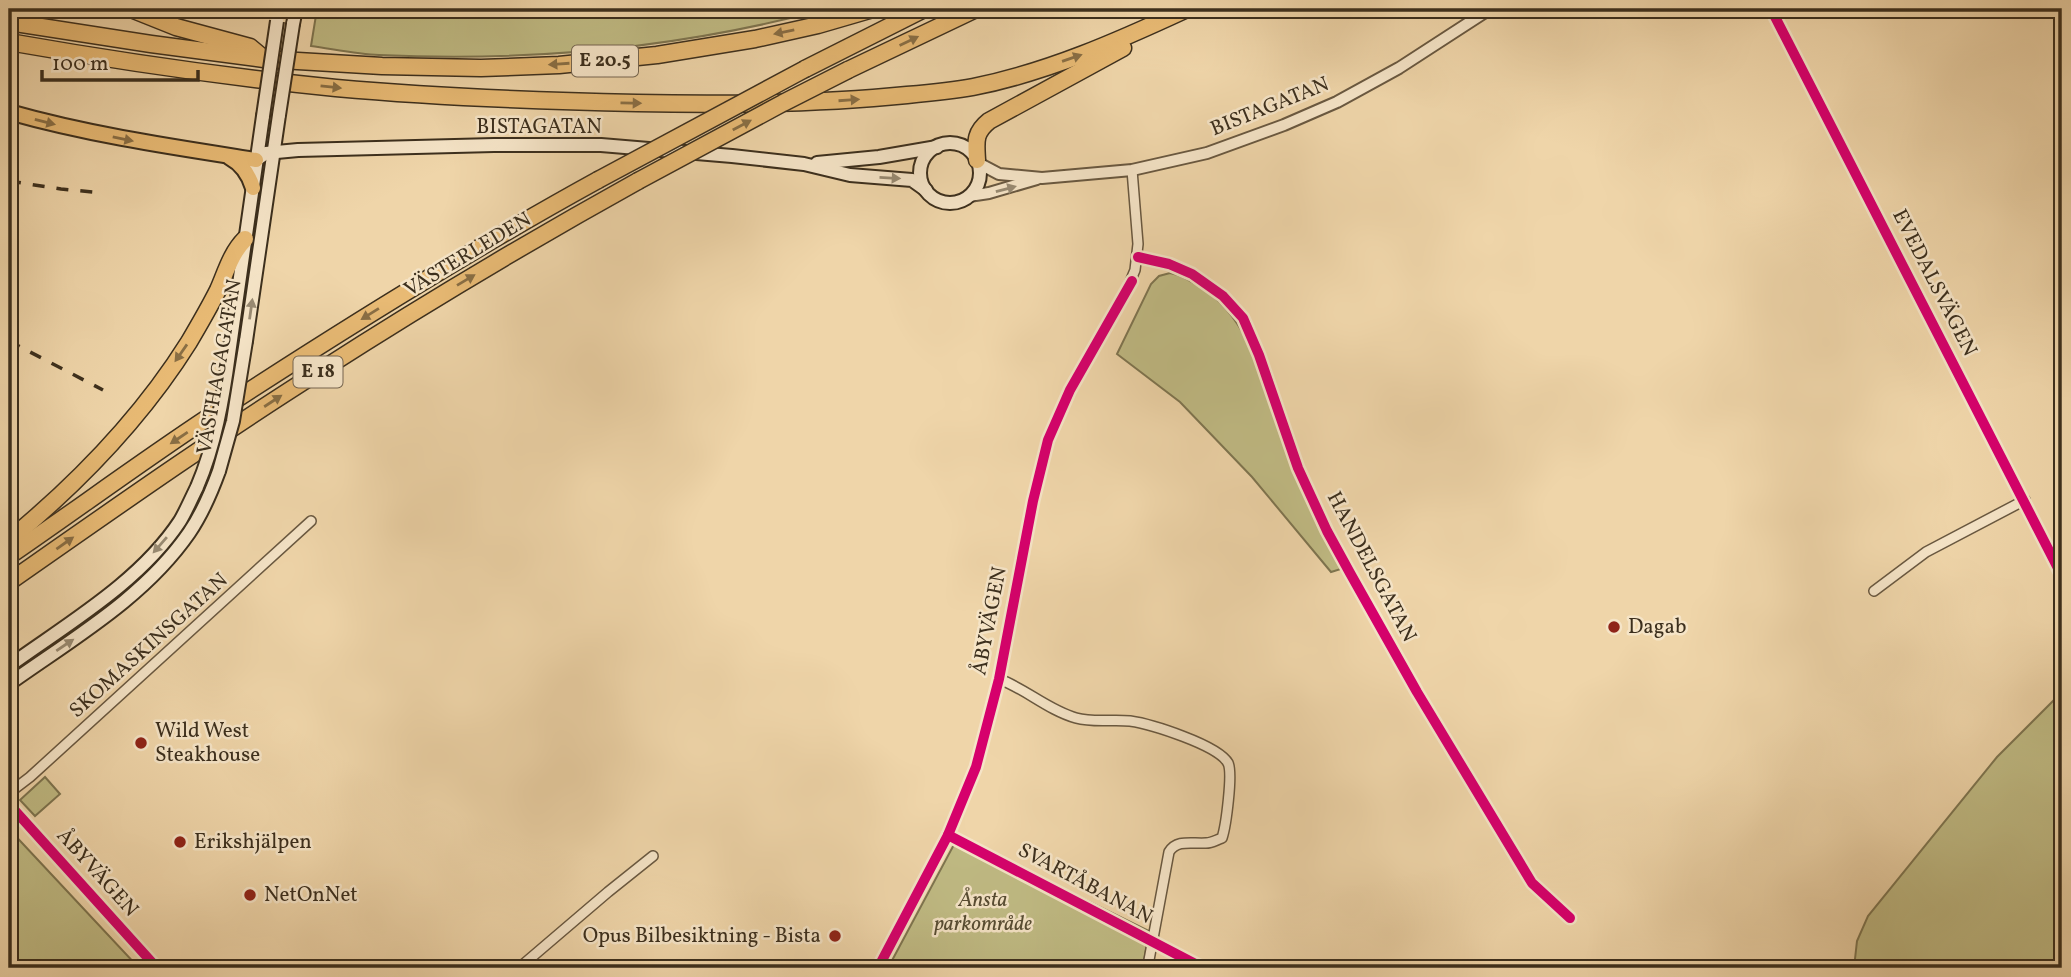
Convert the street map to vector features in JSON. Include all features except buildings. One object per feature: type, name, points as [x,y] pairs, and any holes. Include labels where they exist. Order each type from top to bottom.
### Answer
[{"type":"highway","name":"E 20.5","points":[[131,9],[176,27],[250,47],[264,59]]},
{"type":"highway","name":"E 20.5","points":[[9,22],[264,59],[481,68],[572,64],[657,55],[755,39],[873,9]]},
{"type":"highway","name":"VÄSTERLEDEN","points":[[9,556],[207,418],[447,267],[598,180],[805,69],[924,9]]},
{"type":"highway","name":"VÄSTERLEDEN","points":[[9,582],[145,487],[320,371],[480,271],[783,103],[976,9]]},
{"type":"highway","name":"E 20.5","points":[[9,42],[263,80],[375,91],[576,102],[826,102],[950,90],[1014,77],[1089,52],[1186,9]]},
{"type":"highway","name":"E 20.5","points":[[979,162],[976,135],[989,121],[1178,17],[1186,9]]},
{"type":"highway","points":[[9,540],[83,473],[153,391],[180,356],[205,316],[235,249],[245,239]]},
{"type":"main road","name":"VÄSTHAGAGATAN","points":[[9,684],[76,638],[150,578],[188,534],[206,503],[219,471],[233,421],[296,9]]},
{"type":"main road","points":[[253,188],[252,168],[263,116],[278,15]]},
{"type":"main road","points":[[9,112],[132,141],[226,155],[252,168]]},
{"type":"main road","points":[[969,196],[948,203],[934,198],[920,181],[920,167],[927,155],[938,147],[951,143],[968,148],[979,162]]},
{"type":"main road","name":"BISTAGATAN","points":[[252,168],[266,153],[298,150],[601,145],[804,164],[850,175],[912,180],[926,190]]},
{"type":"main road","name":"BISTAGATAN","points":[[804,164],[879,157],[938,147]]},
{"type":"main road","name":"E 20.5","points":[[969,196],[979,181],[979,162]]},
{"type":"main road","name":"VÄSTHAGAGATAN","points":[[9,666],[99,601],[144,563],[180,521],[197,488],[217,425],[253,188]]},
{"type":"street","name":"BISTAGATAN","points":[[979,162],[999,174],[1042,178],[1132,170],[1207,153],[1320,110],[1399,68],[1490,9]]},
{"type":"street","name":"EVEDALSVÄGEN","points":[[1772,9],[2062,576]]},
{"type":"street","name":"ÅBYVÄGEN","points":[[878,968],[961,807],[976,767],[999,679],[1041,464],[1057,415],[1125,294],[1135,270],[1138,257],[1132,170]]},
{"type":"street","name":"BISTAGATAN","points":[[969,196],[1001,191],[1042,178]]},
{"type":"street","name":"HANDELSGATAN","points":[[1138,257],[1169,264],[1192,274],[1223,296],[1242,318],[1259,355],[1298,468],[1327,531],[1417,692],[1532,883],[1570,918]]},
{"type":"street","points":[[1874,591],[1926,552],[2025,500]]},
{"type":"street","name":"SKOMASKINSGATAN","points":[[9,793],[30,777],[311,521]]},
{"type":"street","points":[[999,679],[1074,718],[1128,721],[1172,732],[1223,757],[1230,765],[1226,825],[1222,838],[1210,843],[1182,843],[1172,847],[1169,852],[1149,960]]},
{"type":"street","name":"ÅBYVÄGEN","points":[[9,804],[157,968]]},
{"type":"street","points":[[519,968],[653,856]]},
{"type":"green space","points":[[317,9],[826,9],[716,34],[661,43],[549,54],[436,57],[371,54],[311,46]]},
{"type":"green space","points":[[1170,273],[1199,286],[1219,301],[1248,343],[1298,480],[1341,569],[1331,572],[1252,477],[1180,402],[1117,354],[1151,284],[1159,276]]},
{"type":"green space","points":[[2062,692],[2062,968],[1854,968],[1857,941],[1868,916],[1997,757]]},
{"type":"green space","points":[[45,777],[60,794],[35,816],[20,800]]},
{"type":"green space","points":[[9,829],[139,968],[9,968]]},
{"type":"green space","name":"Ånsta parkområde","points":[[958,837],[1149,931],[1143,968],[888,968]]},
{"type":"railway","points":[[9,181],[103,193]]},
{"type":"railway","points":[[9,341],[103,390]]},
{"type":"cycle path","points":[[1771,9],[2062,576]]},
{"type":"cycle path","points":[[1138,257],[1169,264],[1192,274],[1223,296],[1243,318],[1259,355],[1298,468],[1327,531],[1417,692],[1532,883],[1570,918]]},
{"type":"cycle path","points":[[878,968],[948,835],[976,767],[999,679],[1033,501],[1048,440],[1070,390],[1132,281]]},
{"type":"cycle path","points":[[9,804],[157,968]]},
{"type":"cycle path","name":"SVARTÅBANAN","points":[[948,835],[1203,968]]},
{"type":"place","name":"Dagab","points":[[1614,627]]},
{"type":"place","name":"Wild West Steakhouse","points":[[141,743]]},
{"type":"place","name":"Erikshjälpen","points":[[180,842]]},
{"type":"place","name":"NetOnNet","points":[[250,895]]},
{"type":"place","name":"Opus Bilbesiktning - Bista","points":[[835,936]]}]
